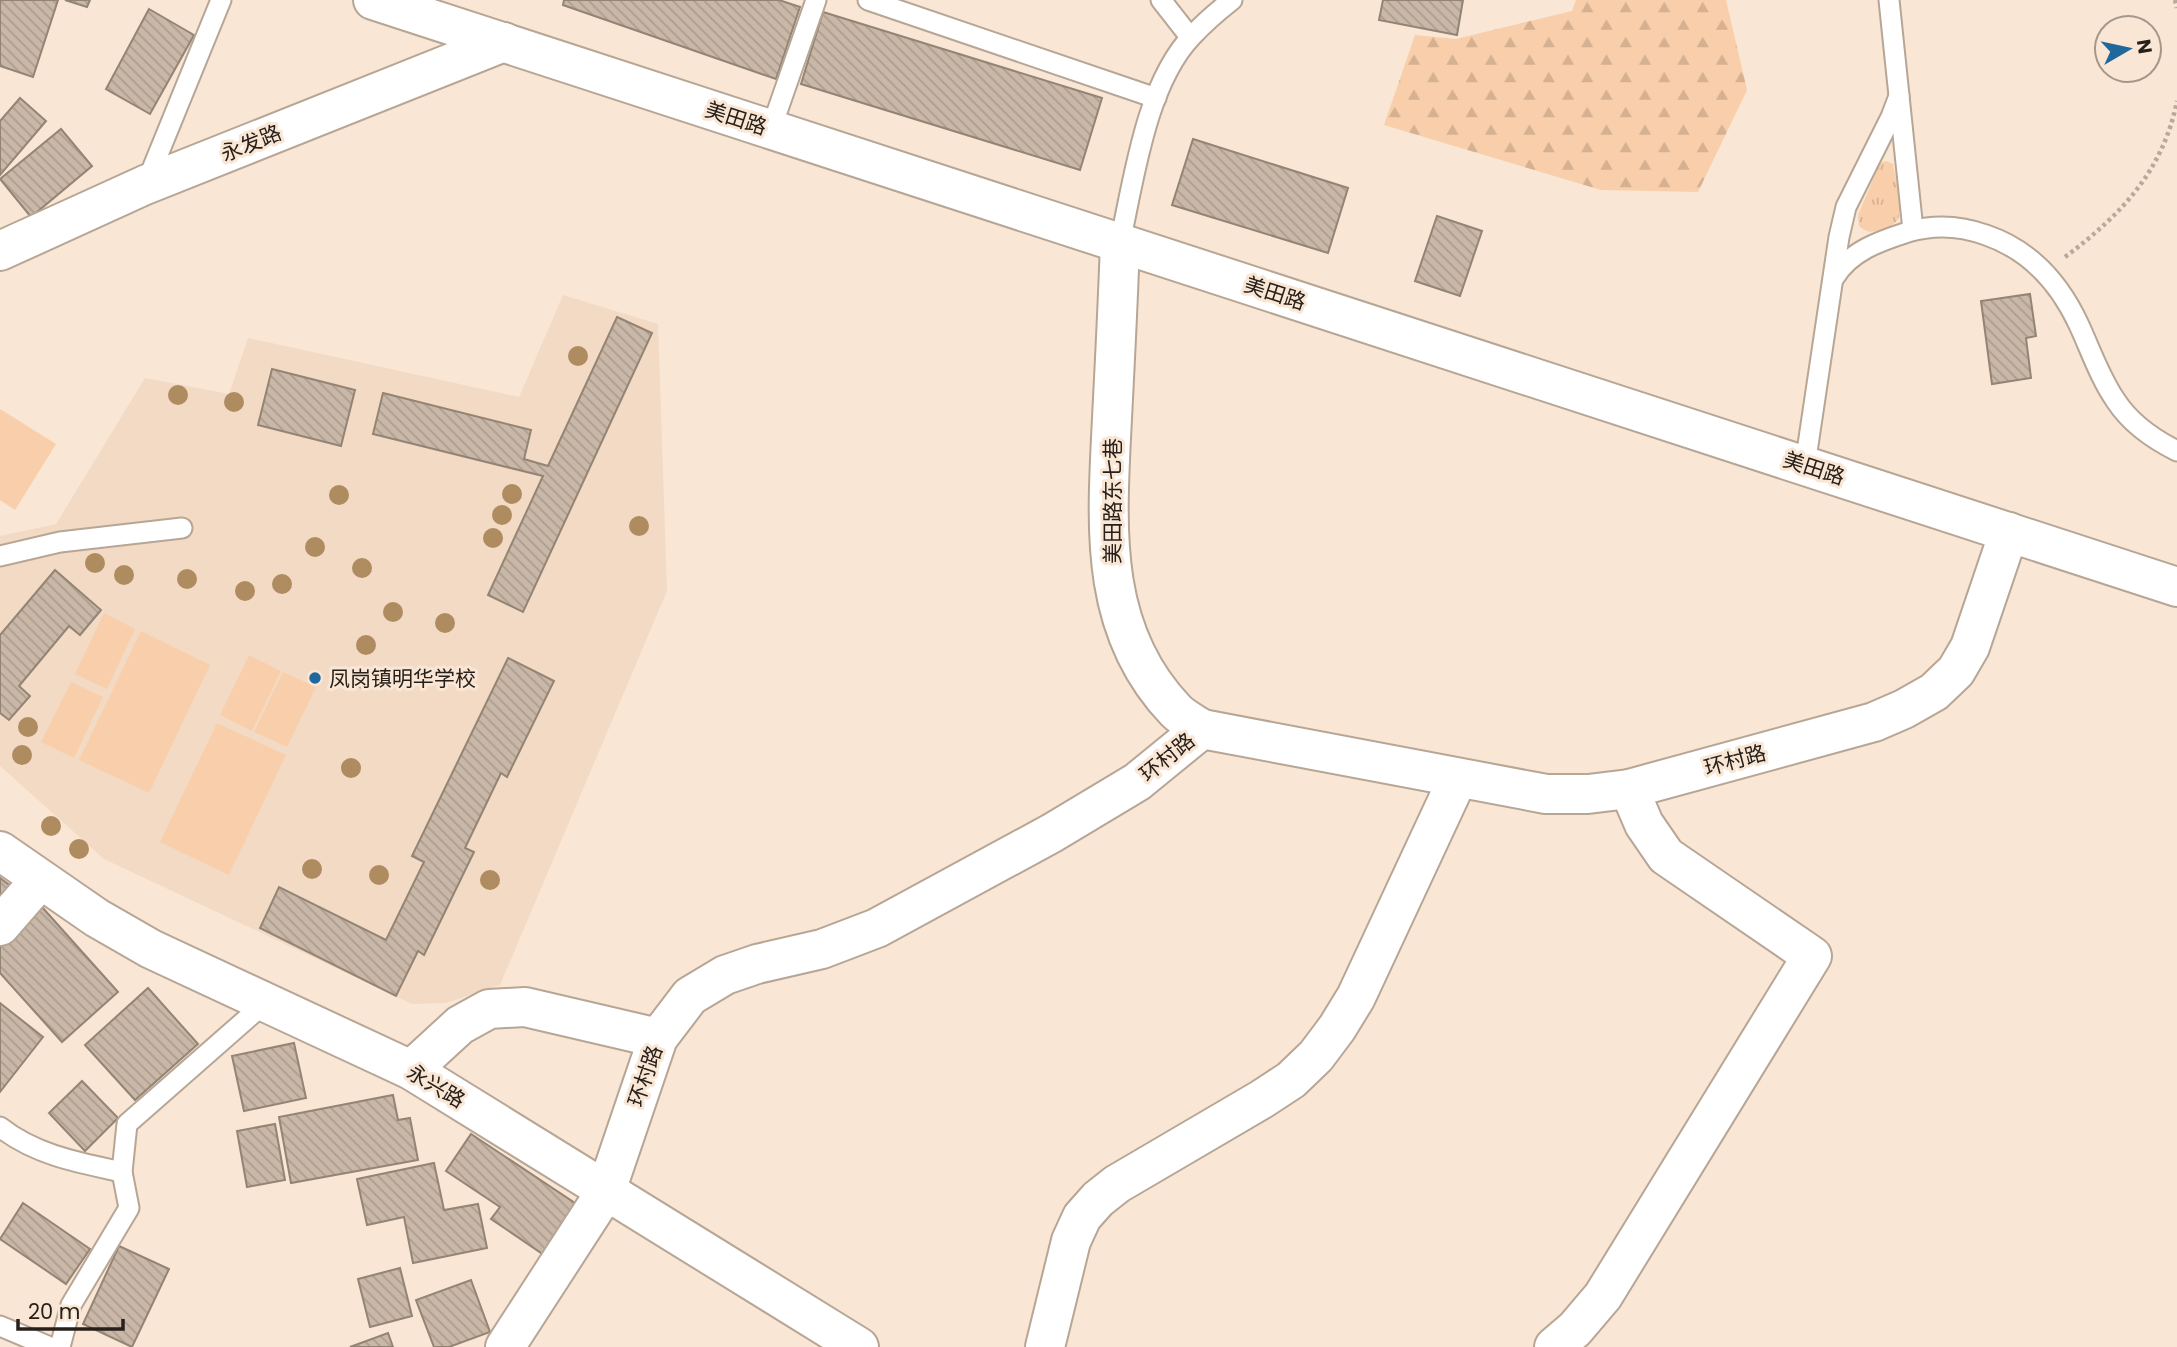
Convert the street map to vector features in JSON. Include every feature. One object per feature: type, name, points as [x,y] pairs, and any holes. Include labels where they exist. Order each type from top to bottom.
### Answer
[{"type":"street","name":"美田路","points":[[373,0],[2177,587]]},
{"type":"street","name":"永发路","points":[[0,251],[145,185],[504,42]]},
{"type":"street","name":"美田路东七巷","points":[[1120,242],[1109,493],[1110,558],[1122,624],[1137,659],[1177,713],[1202,729]]},
{"type":"street","name":"环村路","points":[[505,1347],[606,1191],[658,1038],[690,996],[725,975],[757,964],[822,949],[877,928],[1052,834],[1137,782],[1202,729],[1546,794],[1588,794],[1629,789],[1874,722],[1934,692],[1956,671],[1970,647],[2009,532]]},
{"type":"street","points":[[1045,1347],[1071,1241],[1082,1217],[1098,1199],[1117,1184],[1262,1100],[1290,1080],[1316,1056],[1337,1028],[1356,997],[1458,778]]},
{"type":"street","points":[[1554,1347],[1575,1329],[1603,1296],[1812,956],[1666,856],[1644,824],[1629,789]]},
{"type":"street","name":"永兴路","points":[[0,851],[97,918],[151,949],[411,1070],[859,1347]]},
{"type":"street","points":[[0,926],[40,880]]},
{"type":"street","points":[[411,1070],[460,1025],[489,1009],[525,1007],[658,1038]]},
{"type":"lane","points":[[145,185],[221,0]]},
{"type":"lane","points":[[771,129],[816,0]]},
{"type":"lane","points":[[868,0],[1156,98]]},
{"type":"lane","points":[[1161,0],[1190,37]]},
{"type":"lane","points":[[1120,242],[1143,139],[1170,66],[1190,37],[1232,0]]},
{"type":"lane","points":[[1889,0],[1913,230]]},
{"type":"lane","points":[[1805,465],[1839,237],[1846,207],[1899,96]]},
{"type":"lane","points":[[1834,278],[1840,267],[1860,251],[1913,230],[1945,226],[1978,232],[2008,244],[2045,272],[2072,311],[2098,370],[2116,402],[2140,429],[2177,451]]},
{"type":"lane","points":[[0,556],[60,542],[182,528]]},
{"type":"lane","points":[[60,1347],[71,1305],[129,1208],[122,1172],[127,1124],[266,1002]]},
{"type":"lane","points":[[0,1127],[11,1136],[60,1158],[122,1172]]},
{"type":"lane","points":[[0,1326],[50,1347]]},
{"type":"path","points":[[2175,0],[2177,8]]},
{"type":"path","points":[[2045,272],[2112,217],[2144,181],[2166,140],[2177,101]]},
{"type":"shaded area","name":"凤岗镇明华学校","points":[[563,295],[658,324],[667,591],[500,985],[446,1003],[412,1004],[104,859],[0,766],[0,567],[3,566],[0,536],[56,524],[145,378],[229,394],[248,338],[519,397]]},
{"type":"green space","points":[[1576,0],[1726,0],[1747,90],[1698,192],[1601,190],[1384,125],[1415,35],[1456,39],[1572,11]]},
{"type":"green space","points":[[1886,161],[1893,164],[1900,215],[1892,225],[1876,231],[1864,230],[1859,226],[1858,215],[1880,163]]},
{"type":"green space","points":[[0,409],[56,444],[15,510],[0,500]]},
{"type":"green space","points":[[104,613],[135,629],[107,689],[75,674]]},
{"type":"green space","points":[[141,631],[210,665],[149,793],[79,760]]},
{"type":"green space","points":[[249,655],[281,671],[252,731],[220,715]]},
{"type":"green space","points":[[283,672],[316,687],[287,747],[254,732]]},
{"type":"green space","points":[[71,682],[103,697],[74,758],[41,742]]},
{"type":"green space","points":[[217,723],[286,755],[229,875],[160,842]]},
{"type":"building","points":[[0,0],[58,0],[33,77],[0,66]]},
{"type":"building","points":[[65,0],[90,0],[87,7]]},
{"type":"building","points":[[564,0],[779,0],[800,7],[776,79],[563,5]]},
{"type":"building","points":[[1383,0],[1463,0],[1457,35],[1379,20]]},
{"type":"building","points":[[149,9],[194,35],[150,114],[106,89]]},
{"type":"building","points":[[823,12],[1102,98],[1080,170],[801,84]]},
{"type":"building","points":[[20,98],[46,121],[0,175],[0,121]]},
{"type":"building","points":[[61,129],[92,166],[31,217],[0,179]]},
{"type":"building","points":[[1193,139],[1348,188],[1328,253],[1172,205]]},
{"type":"building","points":[[1437,216],[1482,231],[1460,296],[1415,281]]},
{"type":"building","points":[[2030,294],[2036,336],[2026,338],[2031,378],[1992,384],[1981,301]]},
{"type":"building","points":[[617,317],[652,333],[523,612],[488,595],[543,476],[373,434],[383,393],[531,430],[524,459],[548,466]]},
{"type":"building","points":[[272,369],[355,390],[341,446],[258,425]]},
{"type":"building","points":[[55,570],[101,610],[80,635],[69,626],[19,686],[30,696],[9,720],[0,713],[0,635]]},
{"type":"building","points":[[508,658],[554,681],[507,777],[501,773],[465,848],[474,852],[424,955],[418,951],[396,996],[260,928],[279,887],[386,940],[424,862],[412,856]]},
{"type":"building","points":[[0,878],[12,887],[0,903]]},
{"type":"building","points":[[42,907],[118,992],[62,1042],[0,973],[0,944]]},
{"type":"building","points":[[148,988],[198,1044],[135,1100],[85,1045]]},
{"type":"building","points":[[0,1003],[43,1037],[0,1092]]},
{"type":"building","points":[[294,1043],[306,1098],[244,1111],[232,1056]]},
{"type":"building","points":[[82,1081],[118,1118],[85,1151],[49,1113]]},
{"type":"building","points":[[393,1095],[398,1120],[410,1118],[418,1160],[291,1183],[279,1117]]},
{"type":"building","points":[[275,1124],[285,1180],[247,1187],[237,1131]]},
{"type":"building","points":[[471,1134],[581,1207],[547,1257],[491,1219],[500,1207],[446,1171]]},
{"type":"building","points":[[434,1163],[444,1210],[478,1204],[487,1248],[413,1263],[404,1217],[367,1225],[357,1179]]},
{"type":"building","points":[[23,1203],[90,1249],[66,1284],[0,1239]]},
{"type":"building","points":[[119,1246],[169,1269],[132,1347],[83,1324]]},
{"type":"building","points":[[400,1268],[412,1316],[370,1327],[358,1279]]},
{"type":"building","points":[[471,1280],[490,1332],[449,1347],[434,1347],[416,1300]]},
{"type":"building","points":[[388,1333],[393,1347],[350,1347]]},
{"type":"place","name":"凤岗镇明华学校","points":[[315,678]]}]
